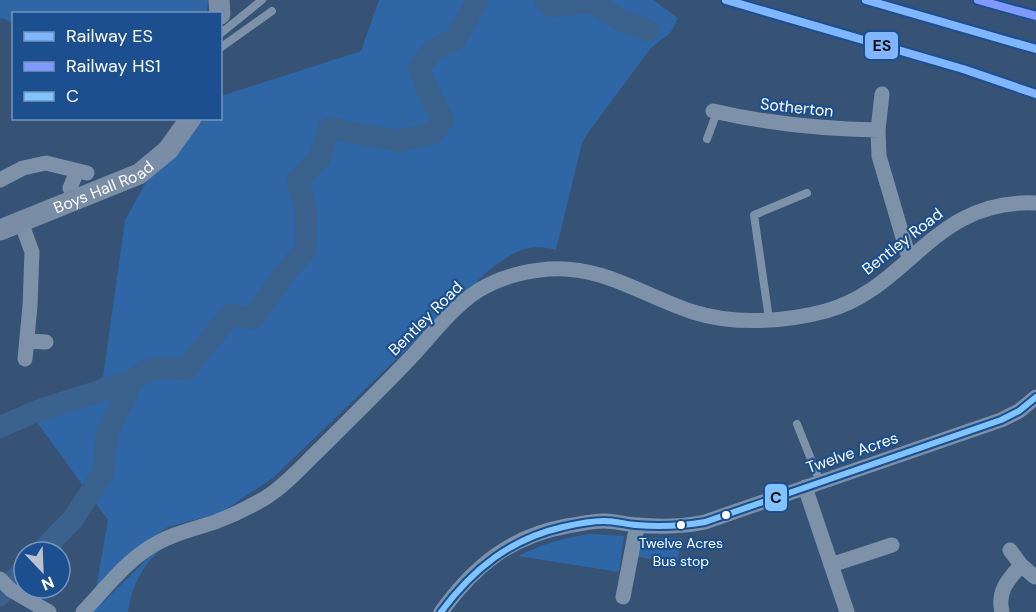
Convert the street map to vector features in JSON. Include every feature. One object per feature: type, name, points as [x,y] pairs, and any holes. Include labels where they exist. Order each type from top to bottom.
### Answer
[{"type":"street","points":[[882,94],[878,130],[879,156],[909,258]]},
{"type":"street","name":"Sotherton","points":[[715,112],[765,123],[841,130],[878,130]]},
{"type":"street","name":"Boys Hall Road","points":[[0,230],[139,174],[168,150],[190,120]]},
{"type":"street","name":"Boys Hall Road","points":[[0,180],[23,168],[46,163],[82,172],[70,188]]},
{"type":"street","name":"Bentley Road","points":[[83,612],[149,547],[217,521],[266,497],[376,396],[450,314],[465,300],[488,285],[534,271],[575,269],[605,275],[695,313],[734,319],[769,319],[804,315],[829,310],[847,303],[888,277],[953,223],[983,209],[1016,202],[1036,203]]},
{"type":"street","points":[[21,222],[32,252],[25,360]]},
{"type":"street","points":[[27,341],[46,342]]},
{"type":"street","name":"Twelve Acres","points":[[441,612],[461,586],[484,563],[510,545],[539,532],[604,520],[676,527],[705,522],[1001,420],[1019,411],[1036,397]]},
{"type":"street","points":[[805,488],[844,612]]},
{"type":"street","points":[[623,597],[635,534],[639,525]]},
{"type":"street","points":[[831,565],[892,544]]},
{"type":"street","points":[[1010,550],[1021,565],[1035,577]]},
{"type":"street","points":[[1002,612],[999,599],[1021,565]]},
{"type":"street","points":[[5,584],[49,612]]},
{"type":"lane","points":[[222,32],[262,0]]},
{"type":"lane","points":[[222,47],[272,11]]},
{"type":"lane","points":[[708,140],[715,112]]},
{"type":"lane","points":[[769,319],[754,215],[807,193]]},
{"type":"lane","points":[[797,424],[820,482]]},
{"type":"shaded area","points":[[0,0],[208,0],[207,12],[12,12],[12,23],[2,18],[0,20]]},
{"type":"shaded area","points":[[379,0],[653,0],[678,18],[671,32],[651,48],[582,143],[556,250],[529,248],[513,254],[489,270],[273,478],[220,513],[168,527],[148,540],[96,588],[108,520],[33,417],[103,377],[125,220],[180,120],[222,120],[222,96],[361,51]]},
{"type":"shaded area","points":[[590,534],[624,536],[619,572],[518,556],[553,542]]},
{"type":"shaded area","points":[[641,538],[682,538],[684,546],[680,548],[677,563],[637,557]]},
{"type":"shaded area","points":[[165,547],[150,560],[140,575],[132,593],[128,612],[93,612],[149,557]]},
{"type":"waterway","points":[[0,427],[42,409],[132,381],[145,371],[165,368],[186,369],[230,315],[253,318],[288,269],[306,249],[306,212],[298,180],[320,157],[329,128],[398,141],[432,134],[443,120],[419,67],[433,50],[455,39],[478,0]]},
{"type":"waterway","points":[[545,0],[551,6],[591,2],[618,19],[649,31]]},
{"type":"waterway","points":[[53,540],[73,519],[103,473],[107,433],[132,381]]},
{"type":"waterway","points":[[0,595],[12,582]]},
{"type":"rail line","name":"ES","points":[[726,0],[963,69],[1036,94]]},
{"type":"rail line","name":"ES","points":[[866,0],[1036,49]]},
{"type":"rail line","name":"HS1","points":[[978,0],[1036,16]]},
{"type":"transit line","name":"C","points":[[441,612],[466,582],[494,558],[526,539],[544,532],[599,521],[653,526],[705,522],[1001,420],[1019,411],[1036,397]]},
{"type":"place","name":"Twelve Acres Bus stop","points":[[681,525]]}]
